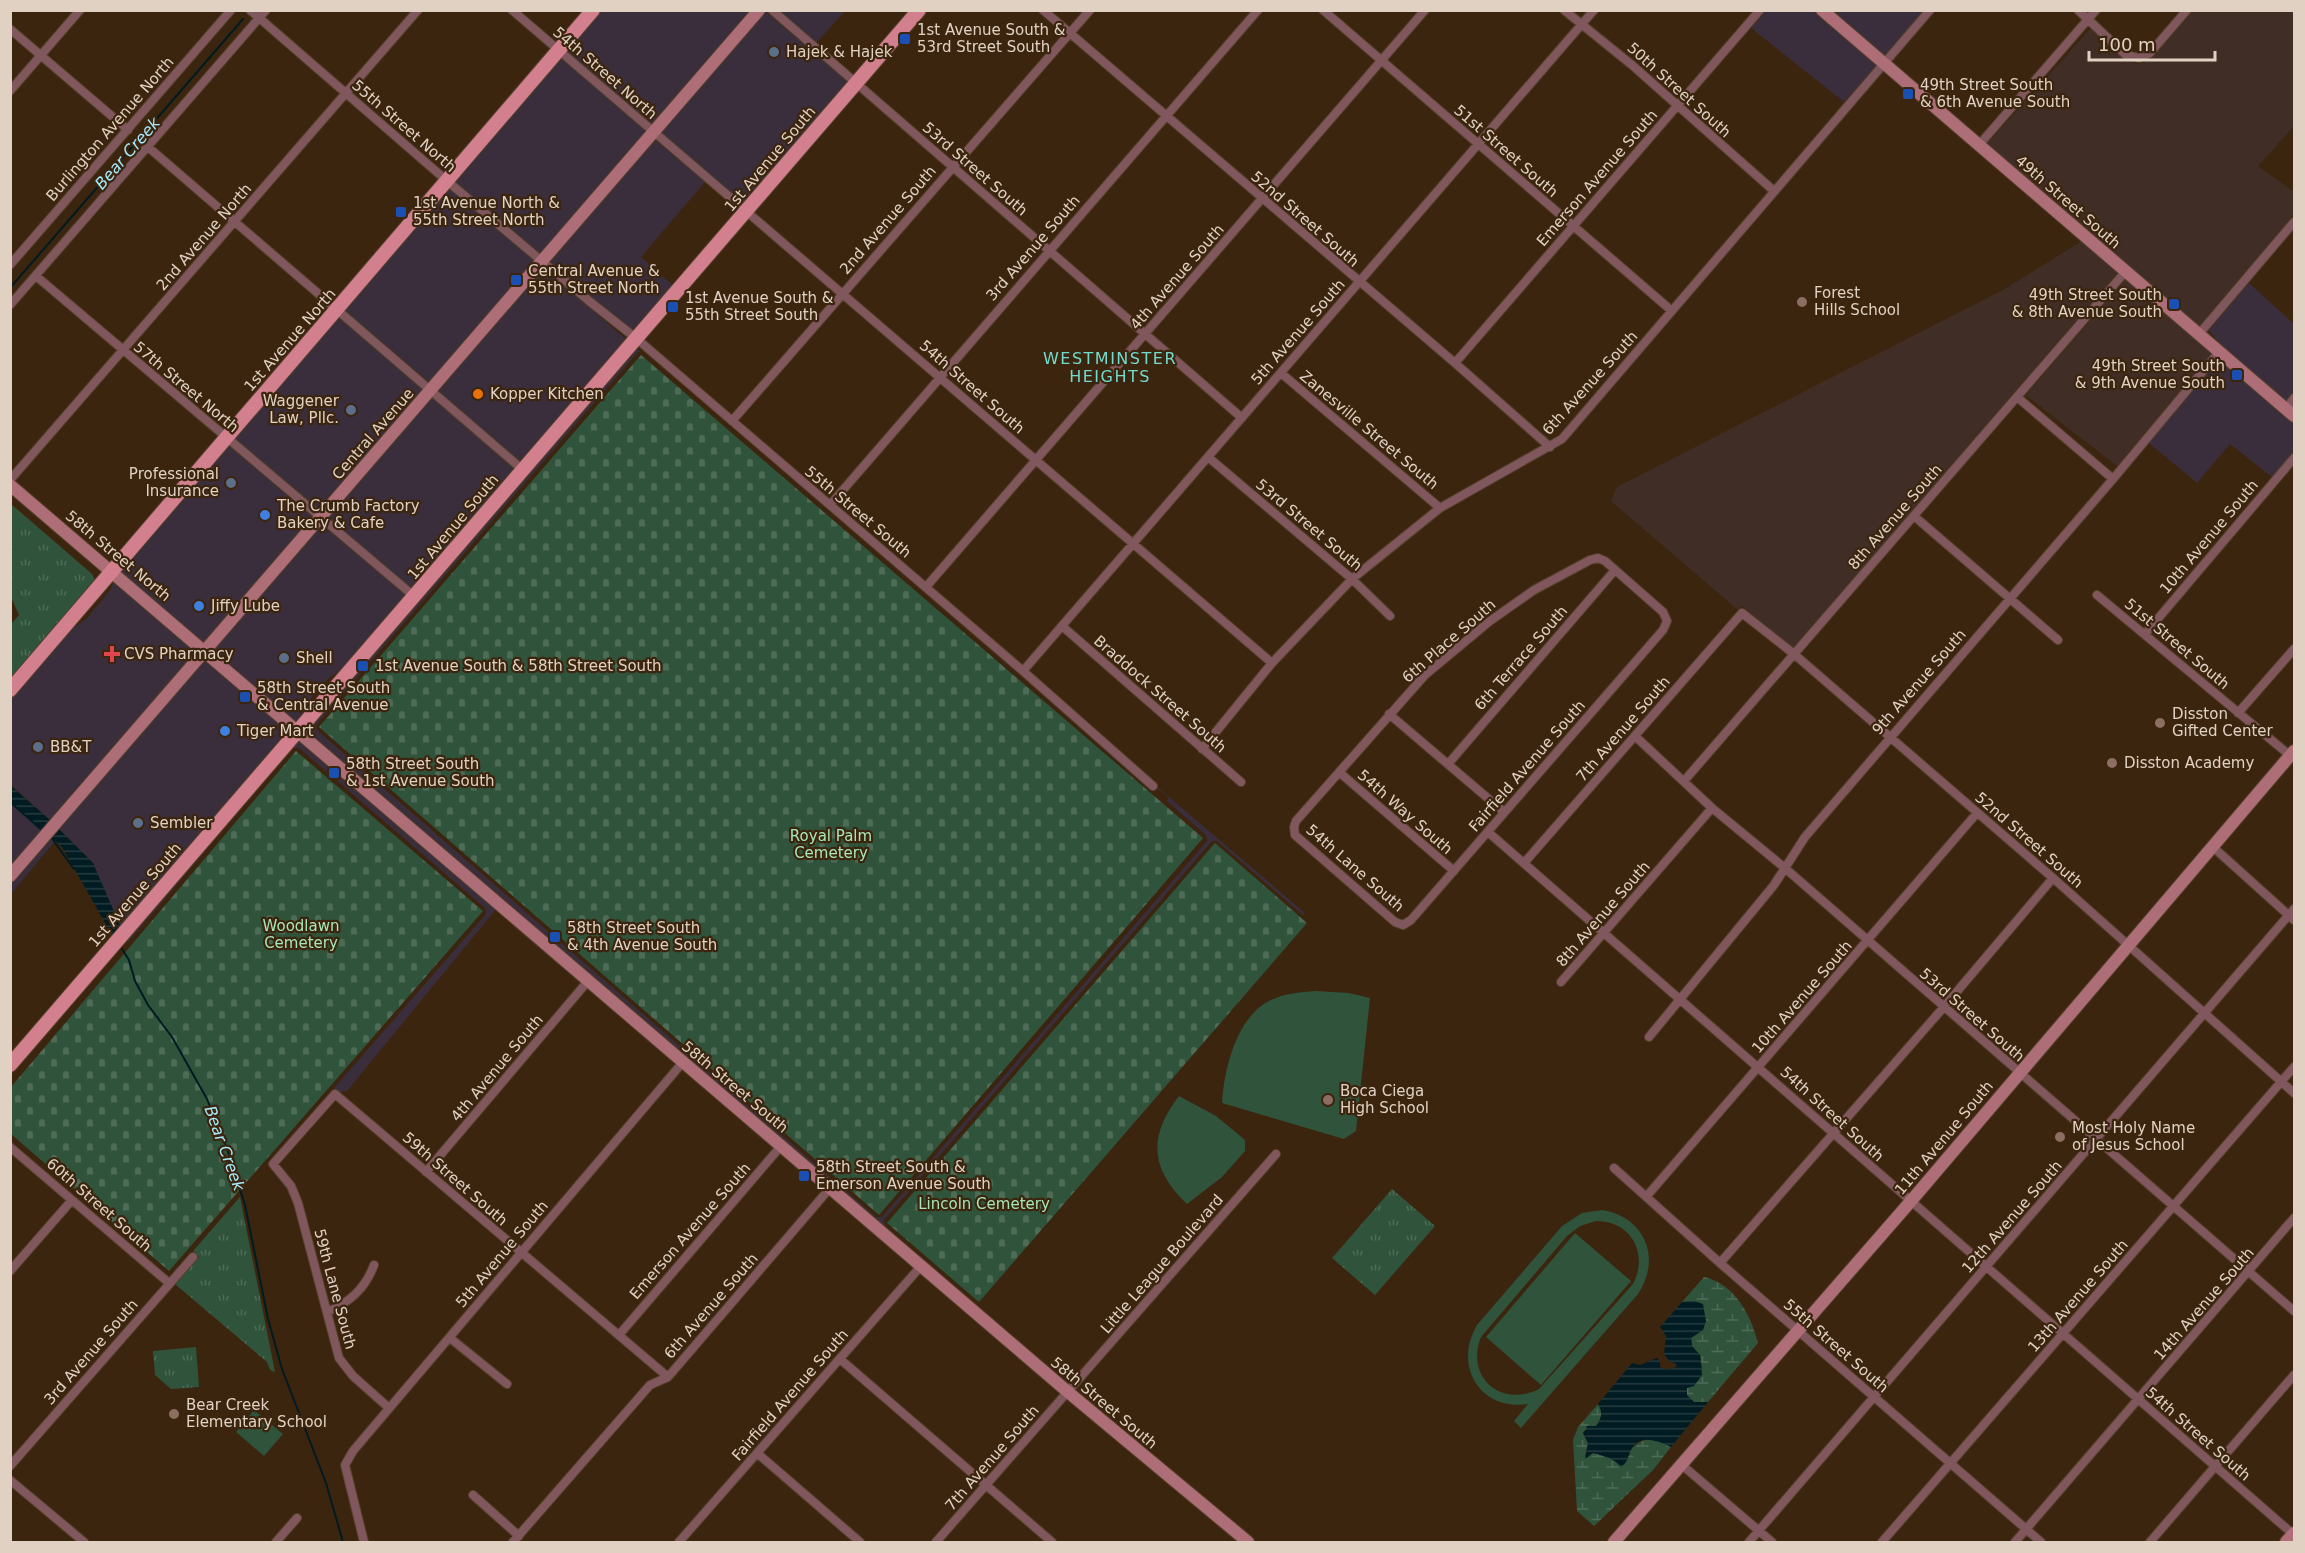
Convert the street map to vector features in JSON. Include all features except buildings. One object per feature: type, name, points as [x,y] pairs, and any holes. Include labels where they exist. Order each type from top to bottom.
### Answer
[{"type":"main road","name":"1st Avenue North","points":[[10,690],[593,10]]},
{"type":"main road","name":"1st Avenue South","points":[[10,1065],[919,10]]},
{"type":"street","points":[[10,91],[80,10]]},
{"type":"street","name":"Burlington Avenue North","points":[[12,259],[128,130],[231,10]]},
{"type":"street","name":"55th Street North","points":[[249,10],[542,261]]},
{"type":"street","points":[[10,305],[266,10]]},
{"type":"street","name":"2nd Avenue North","points":[[10,480],[418,10]]},
{"type":"street","name":"54th Street North","points":[[512,10],[654,132]]},
{"type":"street","name":"Central Avenue","points":[[10,876],[759,10]]},
{"type":"street","name":"53rd Street South","points":[[772,10],[1242,418]]},
{"type":"street","name":"52nd Street South","points":[[1043,10],[1550,447]]},
{"type":"street","name":"2nd Avenue South","points":[[732,422],[1090,10]]},
{"type":"street","name":"3rd Avenue South","points":[[830,505],[1048,250],[1258,10]]},
{"type":"street","name":"51st Street South","points":[[1323,10],[1672,311]]},
{"type":"street","name":"4th Avenue South","points":[[926,587],[1425,10]]},
{"type":"street","name":"50th Street South","points":[[1564,10],[1632,65],[1774,192]]},
{"type":"street","name":"5th Avenue South","points":[[1023,671],[1594,10]]},
{"type":"street","name":"Emerson Avenue South","points":[[1455,363],[1760,10]]},
{"type":"street","name":"49th Street South","points":[[1822,10],[2290,412]]},
{"type":"street","name":"6th Avenue South","points":[[1202,749],[1272,663],[1352,579],[1440,508],[1562,439],[1930,10]]},
{"type":"street","points":[[2078,10],[2126,55],[2139,58],[2150,53],[2187,10]]},
{"type":"street","points":[[1979,145],[2096,10]]},
{"type":"street","points":[[10,28],[128,130]]},
{"type":"street","name":"54th Street South","points":[[654,132],[1272,663]]},
{"type":"street","points":[[148,147],[523,470]]},
{"type":"street","points":[[2199,334],[2295,222]]},
{"type":"street","name":"55th Street South","points":[[542,261],[637,339],[926,587],[1153,786]]},
{"type":"street","name":"8th Avenue South","points":[[1684,781],[2126,271]]},
{"type":"street","name":"57th Street North","points":[[36,276],[415,597]]},
{"type":"street","name":"9th Avenue South","points":[[1648,1037],[1681,1000],[1786,869],[1804,837],[2113,479],[2219,352]]},
{"type":"street","name":"Zanesville Street South","points":[[1281,373],[1440,508]]},
{"type":"street","points":[[2017,397],[2113,479]]},
{"type":"street","points":[[2290,412],[2295,398]]},
{"type":"street","name":"53rd Street South","points":[[1208,457],[1352,579],[1390,616]]},
{"type":"street","name":"10th Avenue South","points":[[2145,634],[2295,458]]},
{"type":"street","name":"58th Street North","points":[[10,485],[206,651]]},
{"type":"street","points":[[1914,516],[2058,640]]},
{"type":"street","name":"6th Place South","points":[[1294,827],[1296,821],[1425,675],[1490,621],[1534,590],[1590,560],[1598,558],[1615,570]]},
{"type":"street","name":"Fairfield Avenue South","points":[[1403,925],[1411,920],[1664,630],[1667,621],[1663,612],[1615,570]]},
{"type":"street","name":"6th Terrace South","points":[[1448,764],[1615,570]]},
{"type":"street","name":"51st Street South","points":[[2097,595],[2293,756]]},
{"type":"street","name":"52nd Street South","points":[[1742,613],[1794,654],[2053,878],[2295,1093]]},
{"type":"street","name":"7th Avenue South","points":[[1524,863],[1742,613]]},
{"type":"street","name":"Braddock Street South","points":[[1062,626],[1241,782]]},
{"type":"street","points":[[2238,713],[2295,649]]},
{"type":"street","name":"58th Street South","points":[[206,651],[1068,1392],[1248,1542]]},
{"type":"street","points":[[1389,714],[1504,812]]},
{"type":"street","name":"53rd Street South","points":[[1635,736],[1712,808],[1786,869],[1943,1008],[2295,1311]]},
{"type":"street","name":"11th Avenue South","points":[[1614,1542],[1911,1201],[2018,1073],[2293,756]]},
{"type":"street","name":"54th Way South","points":[[1339,772],[1454,871]]},
{"type":"street","name":"8th Avenue South","points":[[1561,982],[1712,808]]},
{"type":"street","name":"10th Avenue South","points":[[1646,1197],[1977,813]]},
{"type":"street","name":"54th Lane South","points":[[1294,827],[1295,835],[1395,922],[1403,925]]},
{"type":"street","name":"54th Street South","points":[[1488,832],[1988,1267],[2292,1536]]},
{"type":"street","points":[[2213,847],[2293,915]]},
{"type":"street","points":[[1720,1263],[1943,1008],[2053,878]]},
{"type":"street","name":"12th Avenue South","points":[[1749,1542],[2293,915]]},
{"type":"street","name":"4th Avenue South","points":[[426,1172],[588,981]]},
{"type":"street","name":"5th Avenue South","points":[[364,1542],[345,1465],[352,1451],[683,1062]]},
{"type":"street","name":"13th Avenue South","points":[[1882,1542],[2295,1067]]},
{"type":"street","name":"59th Street South","points":[[273,1164],[335,1094],[519,1253],[668,1377]]},
{"type":"street","name":"Emerson Avenue South","points":[[619,1335],[781,1146]]},
{"type":"street","name":"60th Street South","points":[[10,1147],[169,1283]]},
{"type":"street","name":"Little League Boulevard","points":[[1068,1392],[1276,1155]]},
{"type":"street","name":"59th Lane South","points":[[273,1164],[291,1186],[298,1203],[339,1358],[353,1376],[389,1408]]},
{"type":"street","name":"55th Street South","points":[[1614,1168],[2041,1542]]},
{"type":"street","name":"6th Avenue South","points":[[516,1539],[650,1385],[668,1377],[830,1188]]},
{"type":"street","points":[[10,1271],[72,1200]]},
{"type":"street","name":"14th Avenue South","points":[[2015,1542],[2295,1218]]},
{"type":"street","name":"3rd Avenue South","points":[[10,1466],[193,1257]]},
{"type":"street","points":[[327,1312],[354,1298],[368,1280],[374,1265]]},
{"type":"street","name":"Fairfield Avenue South","points":[[679,1542],[921,1266]]},
{"type":"street","points":[[450,1338],[507,1384]]},
{"type":"street","points":[[840,1359],[1052,1542]]},
{"type":"street","points":[[2150,1542],[2295,1375]]},
{"type":"street","name":"7th Avenue South","points":[[936,1542],[1068,1392]]},
{"type":"street","points":[[757,1453],[860,1542]]},
{"type":"street","points":[[1682,1465],[1772,1542]]},
{"type":"street","points":[[10,1480],[84,1542]]},
{"type":"street","points":[[473,1496],[516,1539]]},
{"type":"street","points":[[276,1542],[297,1518]]},
{"type":"shaded area","points":[[600,11],[752,11],[653,126],[566,50]]},
{"type":"shaded area","points":[[765,11],[849,83],[746,206],[660,132]]},
{"type":"shaded area","points":[[779,11],[845,11],[816,43]]},
{"type":"shaded area","points":[[1766,11],[1815,11],[1878,64],[1844,102],[1751,28]]},
{"type":"shaded area","points":[[1829,11],[1924,11],[1884,57]]},
{"type":"shaded area","points":[[2193,11],[2294,11],[2294,126],[2258,166],[2294,192],[2294,214],[2198,328],[1986,145],[2091,28],[2123,58],[2137,64],[2154,56]]},
{"type":"shaded area","points":[[560,57],[647,132],[541,254],[453,180]]},
{"type":"shaded area","points":[[654,139],[705,182],[641,257],[675,287],[634,335],[549,261]]},
{"type":"shaded area","points":[[447,187],[536,261],[430,383],[344,310]]},
{"type":"shaded area","points":[[2082,241],[2119,271],[1793,648],[1742,606],[1738,610],[1611,501],[1617,487],[2003,290]]},
{"type":"shaded area","points":[[543,267],[628,341],[523,464],[437,390]]},
{"type":"shaded area","points":[[2127,278],[2213,352],[2117,466],[2027,396],[2024,397]]},
{"type":"shaded area","points":[[2249,283],[2294,324],[2294,391],[2285,402],[2226,351],[2209,330]]},
{"type":"shaded area","points":[[338,317],[424,390],[320,511],[233,439]]},
{"type":"shaded area","points":[[636,348],[641,352],[638,352],[316,725],[317,730],[876,1217],[882,1217],[1207,841],[1206,835],[1167,801],[1169,798],[1080,721],[1305,913],[1303,915],[1217,841],[1212,841],[884,1220],[885,1226],[975,1306],[305,732]]},
{"type":"shaded area","points":[[2220,358],[2294,422],[2294,451],[2272,477],[2230,444],[2197,483],[2149,443]]},
{"type":"shaded area","points":[[432,396],[517,470],[414,591],[327,517]]},
{"type":"shaded area","points":[[228,445],[314,518],[205,644],[118,571]]},
{"type":"shaded area","points":[[321,524],[409,597],[354,661],[329,678],[304,707],[297,724],[212,650]]},
{"type":"shaded area","points":[[114,579],[199,651],[51,821],[11,785],[11,698],[63,636],[87,618],[111,589]]},
{"type":"shaded area","points":[[206,657],[292,732],[121,928],[93,863],[58,828]]},
{"type":"shaded area","points":[[299,738],[497,908],[347,1091],[338,1092],[334,1088],[486,914],[485,908],[299,748],[293,748],[128,942],[126,937]]},
{"type":"shaded area","points":[[11,802],[43,831],[11,869]]},
{"type":"shaded area","points":[[51,837],[55,841],[11,894],[11,884]]},
{"type":"green space","name":"Royal Palm Cemetery","points":[[641,355],[1203,838],[879,1215],[319,727]]},
{"type":"green space","points":[[11,504],[92,574],[96,582],[11,683],[11,624],[19,615],[11,597]]},
{"type":"green space","name":"Woodlawn Cemetery","points":[[296,751],[483,911],[169,1271],[11,1134],[11,1087]]},
{"type":"green space","name":"Lincoln Cemetery","points":[[1215,843],[1307,923],[979,1302],[887,1223]]},
{"type":"green space","points":[[1315,991],[1349,993],[1370,998],[1356,1131],[1344,1139],[1222,1103],[1229,1061],[1240,1032],[1248,1019],[1269,1001],[1291,994]]},
{"type":"green space","points":[[1179,1096],[1216,1116],[1245,1140],[1245,1151],[1222,1177],[1187,1204],[1166,1178],[1160,1165],[1158,1152],[1158,1139],[1162,1125]]},
{"type":"green space","points":[[1392,1189],[1435,1226],[1375,1295],[1332,1258]]},
{"type":"green space","points":[[240,1197],[275,1372],[270,1370],[267,1362],[175,1284],[199,1257],[193,1251]]},
{"type":"green space","points":[[1602,1210],[1617,1214],[1629,1221],[1639,1230],[1645,1241],[1649,1267],[1638,1294],[1521,1428],[1514,1421],[1528,1404],[1511,1404],[1496,1400],[1484,1393],[1470,1370],[1468,1356],[1470,1340],[1477,1325],[1562,1226],[1582,1213]],"holes":[[[1596,1221],[1619,1226],[1627,1233],[1638,1250],[1639,1261],[1633,1284],[1539,1389],[1525,1394],[1512,1395],[1490,1385],[1482,1376],[1478,1365],[1477,1351],[1481,1337],[1567,1236],[1580,1226]]]},
{"type":"green space","points":[[1575,1233],[1631,1281],[1541,1385],[1486,1337]]},
{"type":"green space","points":[[1704,1277],[1725,1286],[1740,1302],[1751,1322],[1758,1343],[1708,1402],[1694,1402],[1687,1396],[1687,1388],[1702,1368],[1700,1355],[1692,1346],[1691,1338],[1697,1333],[1695,1301],[1682,1302]]},
{"type":"green space","points":[[196,1347],[199,1387],[171,1389],[155,1375],[153,1351]]},
{"type":"green space","points":[[1598,1404],[1601,1418],[1598,1424],[1596,1427],[1587,1428],[1583,1433],[1588,1443],[1585,1457],[1593,1453],[1604,1455],[1615,1460],[1620,1466],[1630,1454],[1630,1450],[1645,1440],[1659,1441],[1671,1447],[1653,1470],[1594,1526],[1577,1511],[1573,1440],[1578,1427]]},
{"type":"green space","points":[[254,1410],[283,1434],[264,1456],[236,1432]]},
{"type":"water","points":[[10,785],[51,821],[43,831],[11,802]]},
{"type":"water","points":[[58,828],[93,863],[121,928],[113,937],[62,847],[51,837]]},
{"type":"water","points":[[1695,1301],[1703,1304],[1706,1321],[1703,1330],[1691,1338],[1692,1346],[1700,1355],[1702,1375],[1694,1386],[1687,1388],[1687,1395],[1694,1402],[1708,1402],[1671,1447],[1650,1440],[1639,1442],[1631,1450],[1627,1461],[1621,1467],[1612,1459],[1593,1453],[1585,1459],[1588,1443],[1583,1433],[1586,1426],[1596,1426],[1601,1415],[1598,1404],[1632,1363],[1640,1365],[1657,1358],[1660,1361],[1660,1367],[1665,1369],[1677,1366],[1670,1362],[1664,1354],[1666,1336],[1660,1327],[1682,1302]]},
{"type":"waterway","name":"Bear Creek","points":[[10,288],[243,19]]},
{"type":"waterway","name":"Bear Creek","points":[[10,802],[44,832]]},
{"type":"waterway","name":"Bear Creek","points":[[51,837],[74,869]]},
{"type":"waterway","name":"Bear Creek","points":[[120,946],[129,960],[135,981],[148,1005],[172,1037],[207,1099],[226,1146],[245,1205],[268,1319],[282,1369],[326,1483],[343,1542]]},
{"type":"place","name":"1st Avenue South & 53rd Street South","points":[[905,39]]},
{"type":"place","name":"Hajek & Hajek","points":[[774,52]]},
{"type":"place","name":"49th Street South & 6th Avenue South","points":[[1908,94]]},
{"type":"place","name":"1st Avenue North & 55th Street North","points":[[401,212]]},
{"type":"place","name":"Central Avenue & 55th Street North","points":[[516,280]]},
{"type":"place","name":"Forest Hills School","points":[[1802,302]]},
{"type":"place","name":"49th Street South & 8th Avenue South","points":[[2174,304]]},
{"type":"place","name":"1st Avenue South & 55th Street South","points":[[673,307]]},
{"type":"place","name":"49th Street South & 9th Avenue South","points":[[2237,375]]},
{"type":"place","name":"Kopper Kitchen","points":[[478,394]]},
{"type":"place","name":"Waggener Law, Pllc.","points":[[351,410]]},
{"type":"place","name":"Professional Insurance","points":[[231,483]]},
{"type":"place","name":"The Crumb Factory Bakery & Cafe","points":[[265,515]]},
{"type":"place","name":"Jiffy Lube","points":[[199,606]]},
{"type":"place","name":"CVS Pharmacy","points":[[112,654]]},
{"type":"place","name":"Shell","points":[[284,658]]},
{"type":"place","name":"1st Avenue South & 58th Street South","points":[[363,666]]},
{"type":"place","name":"58th Street South & Central Avenue","points":[[245,697]]},
{"type":"place","name":"Disston Gifted Center","points":[[2160,723]]},
{"type":"place","name":"Tiger Mart","points":[[225,731]]},
{"type":"place","name":"BB&T","points":[[38,747]]},
{"type":"place","name":"Disston Academy","points":[[2112,763]]},
{"type":"place","name":"58th Street South & 1st Avenue South","points":[[334,773]]},
{"type":"place","name":"Sembler","points":[[138,823]]},
{"type":"place","name":"58th Street South & 4th Avenue South","points":[[555,937]]},
{"type":"place","name":"Boca Ciega High School","points":[[1328,1100]]},
{"type":"place","name":"Most Holy Name of Jesus School","points":[[2060,1137]]},
{"type":"place","name":"58th Street South & Emerson Avenue South","points":[[804,1176]]},
{"type":"place","name":"Bear Creek Elementary School","points":[[174,1414]]},
{"type":"district","name":"WESTMINSTER HEIGHTS","points":[[1110,367]]}]
